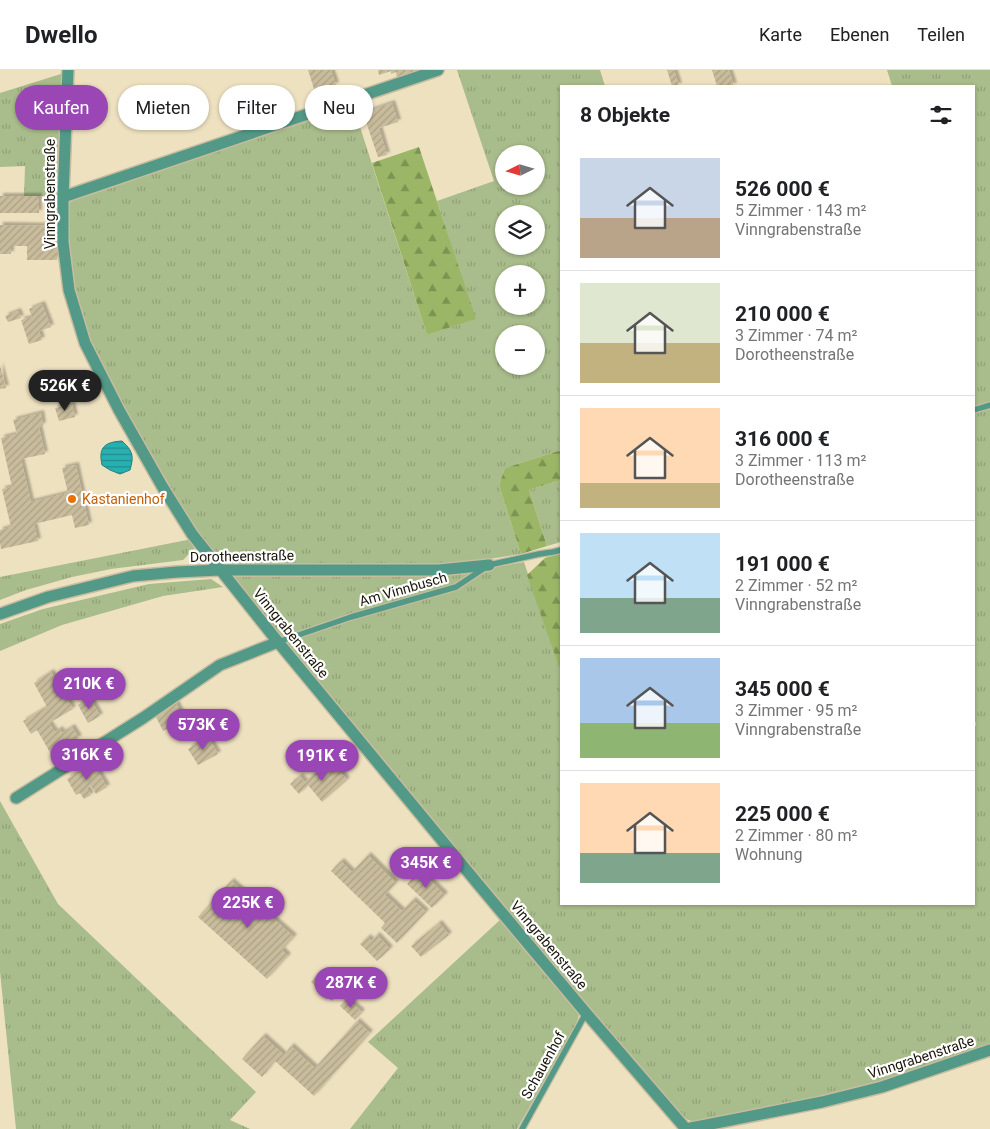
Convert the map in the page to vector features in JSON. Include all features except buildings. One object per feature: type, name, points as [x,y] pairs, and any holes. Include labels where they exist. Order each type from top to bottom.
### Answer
[{"type":"street","name":"Vinngrabenstraße","points":[[68,70],[63,242],[69,290],[85,343],[119,410],[162,486],[192,534],[278,642],[586,1013],[686,1129],[822,1102],[882,1086],[990,1050]]},
{"type":"street","points":[[63,197],[438,70]]},
{"type":"street","name":"Dorotheenstraße","points":[[0,614],[48,597],[133,576],[220,570],[438,570],[489,565]]},
{"type":"street","points":[[16,798],[143,718],[220,665],[278,642]]},
{"type":"lane","points":[[975,410],[990,405]]},
{"type":"lane","name":"Am Vinnbusch","points":[[278,642],[351,617],[456,587],[489,565],[560,550]]},
{"type":"lane","name":"Schauenhof","points":[[522,1129],[586,1013]]},
{"type":"green space","points":[[457,70],[600,70],[605,85],[560,85],[560,450],[505,468],[499,485],[521,554],[438,567],[223,564],[200,537],[113,390],[89,343],[73,288],[68,206],[74,197],[270,130],[295,130],[295,121],[305,118],[305,130],[361,130],[427,335],[475,319],[437,201],[494,181]]},
{"type":"green space","points":[[887,70],[990,70],[990,1047],[877,1084],[814,1100],[699,1122],[683,1117],[671,1105],[360,738],[232,575],[471,571],[524,562],[560,670],[560,905],[975,905],[975,85],[892,85]]},
{"type":"green space","points":[[64,73],[63,85],[26,85]]},
{"type":"green space","points":[[15,88],[15,130],[61,130],[58,196],[24,196],[25,166],[0,167],[0,93]]},
{"type":"green space","points":[[419,147],[476,319],[427,335],[372,163]]},
{"type":"green space","points":[[560,450],[560,480],[529,490],[547,546],[521,554],[499,485],[505,468]]},
{"type":"green space","points":[[560,480],[560,542],[547,546],[529,490]]},
{"type":"green space","points":[[192,539],[195,548],[183,560],[111,569],[72,577],[26,590],[0,600],[0,577]]},
{"type":"green space","points":[[560,553],[560,670],[527,575],[545,558]]},
{"type":"green space","points":[[211,579],[223,587],[163,596],[62,625],[0,651],[0,624],[43,609],[149,584]]},
{"type":"green space","points":[[0,801],[58,904],[256,1092],[230,1120],[250,1129],[16,1129],[0,972]]},
{"type":"green space","points":[[501,919],[575,1006],[579,1014],[577,1023],[517,1129],[350,1129],[398,1068],[368,1042]]},
{"type":"water","points":[[122,441],[132,454],[132,461],[130,470],[120,474],[102,465],[101,454],[107,444]]},
{"type":"place","name":"Kastanienhof","points":[[72,499]]}]
